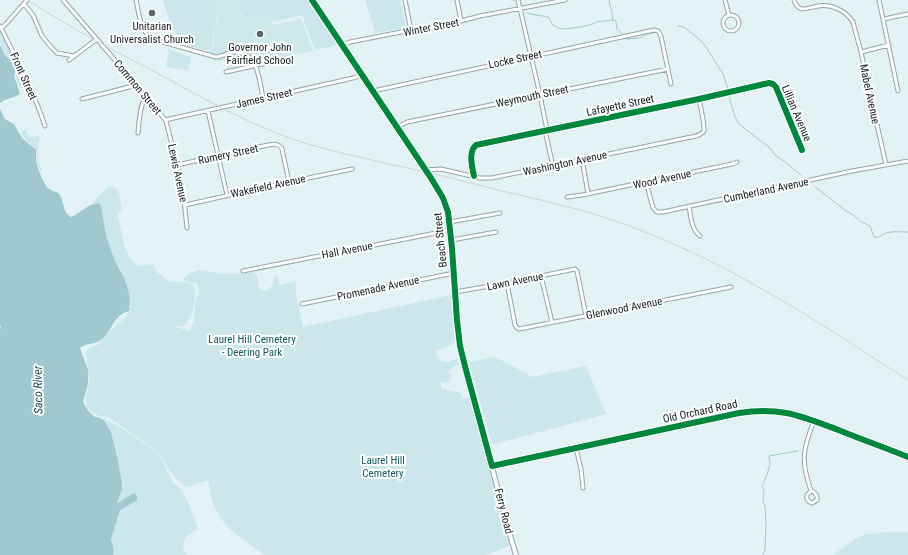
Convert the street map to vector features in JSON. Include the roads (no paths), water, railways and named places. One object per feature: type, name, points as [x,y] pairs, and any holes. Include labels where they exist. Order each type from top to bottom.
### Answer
[{"type":"main road","name":"Beach Street","points":[[312,0],[397,127],[443,198],[447,207],[452,240],[458,330],[462,353],[492,466]]},
{"type":"main road","name":"Ferry Road","points":[[492,466],[516,555]]},
{"type":"street","points":[[0,27],[27,0]]},
{"type":"street","name":"Common Street","points":[[63,0],[165,120]]},
{"type":"street","points":[[136,0],[143,29],[146,35],[152,39],[216,57],[233,52],[238,52],[249,56],[256,65],[263,98]]},
{"type":"street","points":[[405,0],[411,31]]},
{"type":"street","points":[[457,0],[461,21]]},
{"type":"street","points":[[518,0],[540,95],[547,130],[546,135],[553,166]]},
{"type":"street","name":"Winter Street","points":[[342,45],[350,42],[566,0]]},
{"type":"street","points":[[726,0],[729,15]]},
{"type":"street","points":[[794,0],[798,8],[802,9],[831,6],[843,11],[853,22],[861,52]]},
{"type":"street","points":[[879,0],[898,91]]},
{"type":"street","points":[[24,4],[32,14],[42,36],[52,48],[57,52],[74,56]]},
{"type":"street","points":[[884,19],[908,14]]},
{"type":"street","points":[[729,15],[735,16],[738,21],[737,27],[731,30],[726,28],[723,24],[724,18],[729,15]]},
{"type":"street","name":"Front Street","points":[[0,27],[24,74],[44,126]]},
{"type":"street","name":"Locke Street","points":[[373,91],[652,30],[658,31],[661,36],[668,69]]},
{"type":"street","points":[[69,60],[97,39]]},
{"type":"street","name":"Mabel Avenue","points":[[886,165],[861,52],[889,45]]},
{"type":"street","points":[[226,72],[285,59]]},
{"type":"street","points":[[668,69],[672,84]]},
{"type":"street","name":"Weymouth Street","points":[[397,127],[407,122],[668,69]]},
{"type":"street","name":"James Street","points":[[165,120],[362,75]]},
{"type":"street","name":"Lafayette Street","points":[[474,176],[471,151],[477,144],[699,99],[768,83],[773,84]]},
{"type":"street","points":[[82,99],[133,86],[135,84]]},
{"type":"street","name":"Lillian Avenue","points":[[773,84],[776,87],[802,150]]},
{"type":"street","points":[[138,132],[142,104],[146,96]]},
{"type":"street","name":"Washington Avenue","points":[[425,170],[442,169],[484,178],[496,178],[696,136],[702,134],[703,132],[699,99]]},
{"type":"street","points":[[208,111],[227,195]]},
{"type":"street","name":"Lewis Avenue","points":[[165,120],[177,165],[188,228]]},
{"type":"street","name":"Rumery Street","points":[[177,165],[272,144],[280,145],[289,182]]},
{"type":"street","points":[[582,159],[588,194]]},
{"type":"street","name":"Cumberland Avenue","points":[[646,182],[651,204],[656,211],[663,212],[908,161]]},
{"type":"street","name":"Wood Avenue","points":[[567,197],[588,194],[737,162]]},
{"type":"street","name":"Wakefield Avenue","points":[[185,205],[352,169]]},
{"type":"street","points":[[689,206],[695,232],[700,236]]},
{"type":"street","points":[[450,222],[500,213]]},
{"type":"street","name":"Hall Avenue","points":[[243,271],[451,230]]},
{"type":"street","points":[[452,240],[496,232]]},
{"type":"street","name":"Lawn Avenue","points":[[455,292],[576,269],[586,316]]},
{"type":"street","name":"Promenade Avenue","points":[[302,304],[454,273]]},
{"type":"street","points":[[541,276],[552,322]]},
{"type":"street","name":"Glenwood Avenue","points":[[506,283],[515,326],[520,329],[731,287]]},
{"type":"street","name":"Old Orchard Road","points":[[492,466],[747,411],[765,410],[797,415],[908,457]]},
{"type":"street","points":[[811,492],[804,469],[804,452],[814,421]]},
{"type":"street","points":[[576,448],[581,468],[583,488]]},
{"type":"water","points":[[0,45],[5,55],[15,65],[16,69],[14,76],[20,94],[0,103]]},
{"type":"water","name":"Saco River","points":[[0,109],[5,119],[14,124],[22,138],[36,150],[36,160],[43,180],[49,189],[59,194],[68,215],[71,217],[91,205],[99,203],[101,206],[106,235],[112,253],[127,286],[130,298],[129,311],[119,316],[105,337],[95,343],[84,345],[80,348],[88,370],[88,384],[83,402],[89,412],[95,417],[101,418],[105,422],[111,432],[118,461],[122,489],[117,503],[134,493],[137,496],[136,501],[120,510],[111,539],[114,550],[113,555],[0,555]]},
{"type":"waterway","points":[[609,0],[613,20]]},
{"type":"waterway","points":[[527,13],[548,17],[553,25],[558,28],[565,29],[613,20],[616,21],[617,29],[623,34]]},
{"type":"waterway","points":[[678,26],[684,27],[706,47],[723,74],[728,89]]},
{"type":"waterway","points":[[626,39],[640,38],[647,34],[653,33]]},
{"type":"waterway","points":[[729,97],[735,117],[739,124],[769,147],[776,156],[801,175]]},
{"type":"waterway","points":[[815,187],[860,221],[870,226],[874,237],[879,237],[889,232],[908,232]]},
{"type":"waterway","points":[[763,555],[765,550],[766,522],[765,506],[763,501],[764,491],[762,486],[770,465],[769,456],[798,451]]},
{"type":"railway","points":[[28,0],[74,29],[209,101],[246,120],[284,136],[339,152],[576,209],[605,217],[670,242],[771,294],[908,380]]},
{"type":"place","name":"Unitarian Universalist Church","points":[[152,13]]},
{"type":"place","name":"Governor John Fairfield School","points":[[260,34]]},
{"type":"park label","name":"Laurel Hill Cemetery - Deering Park","points":[[252,345]]},
{"type":"park label","name":"Laurel Hill Cemetery","points":[[383,466]]}]
